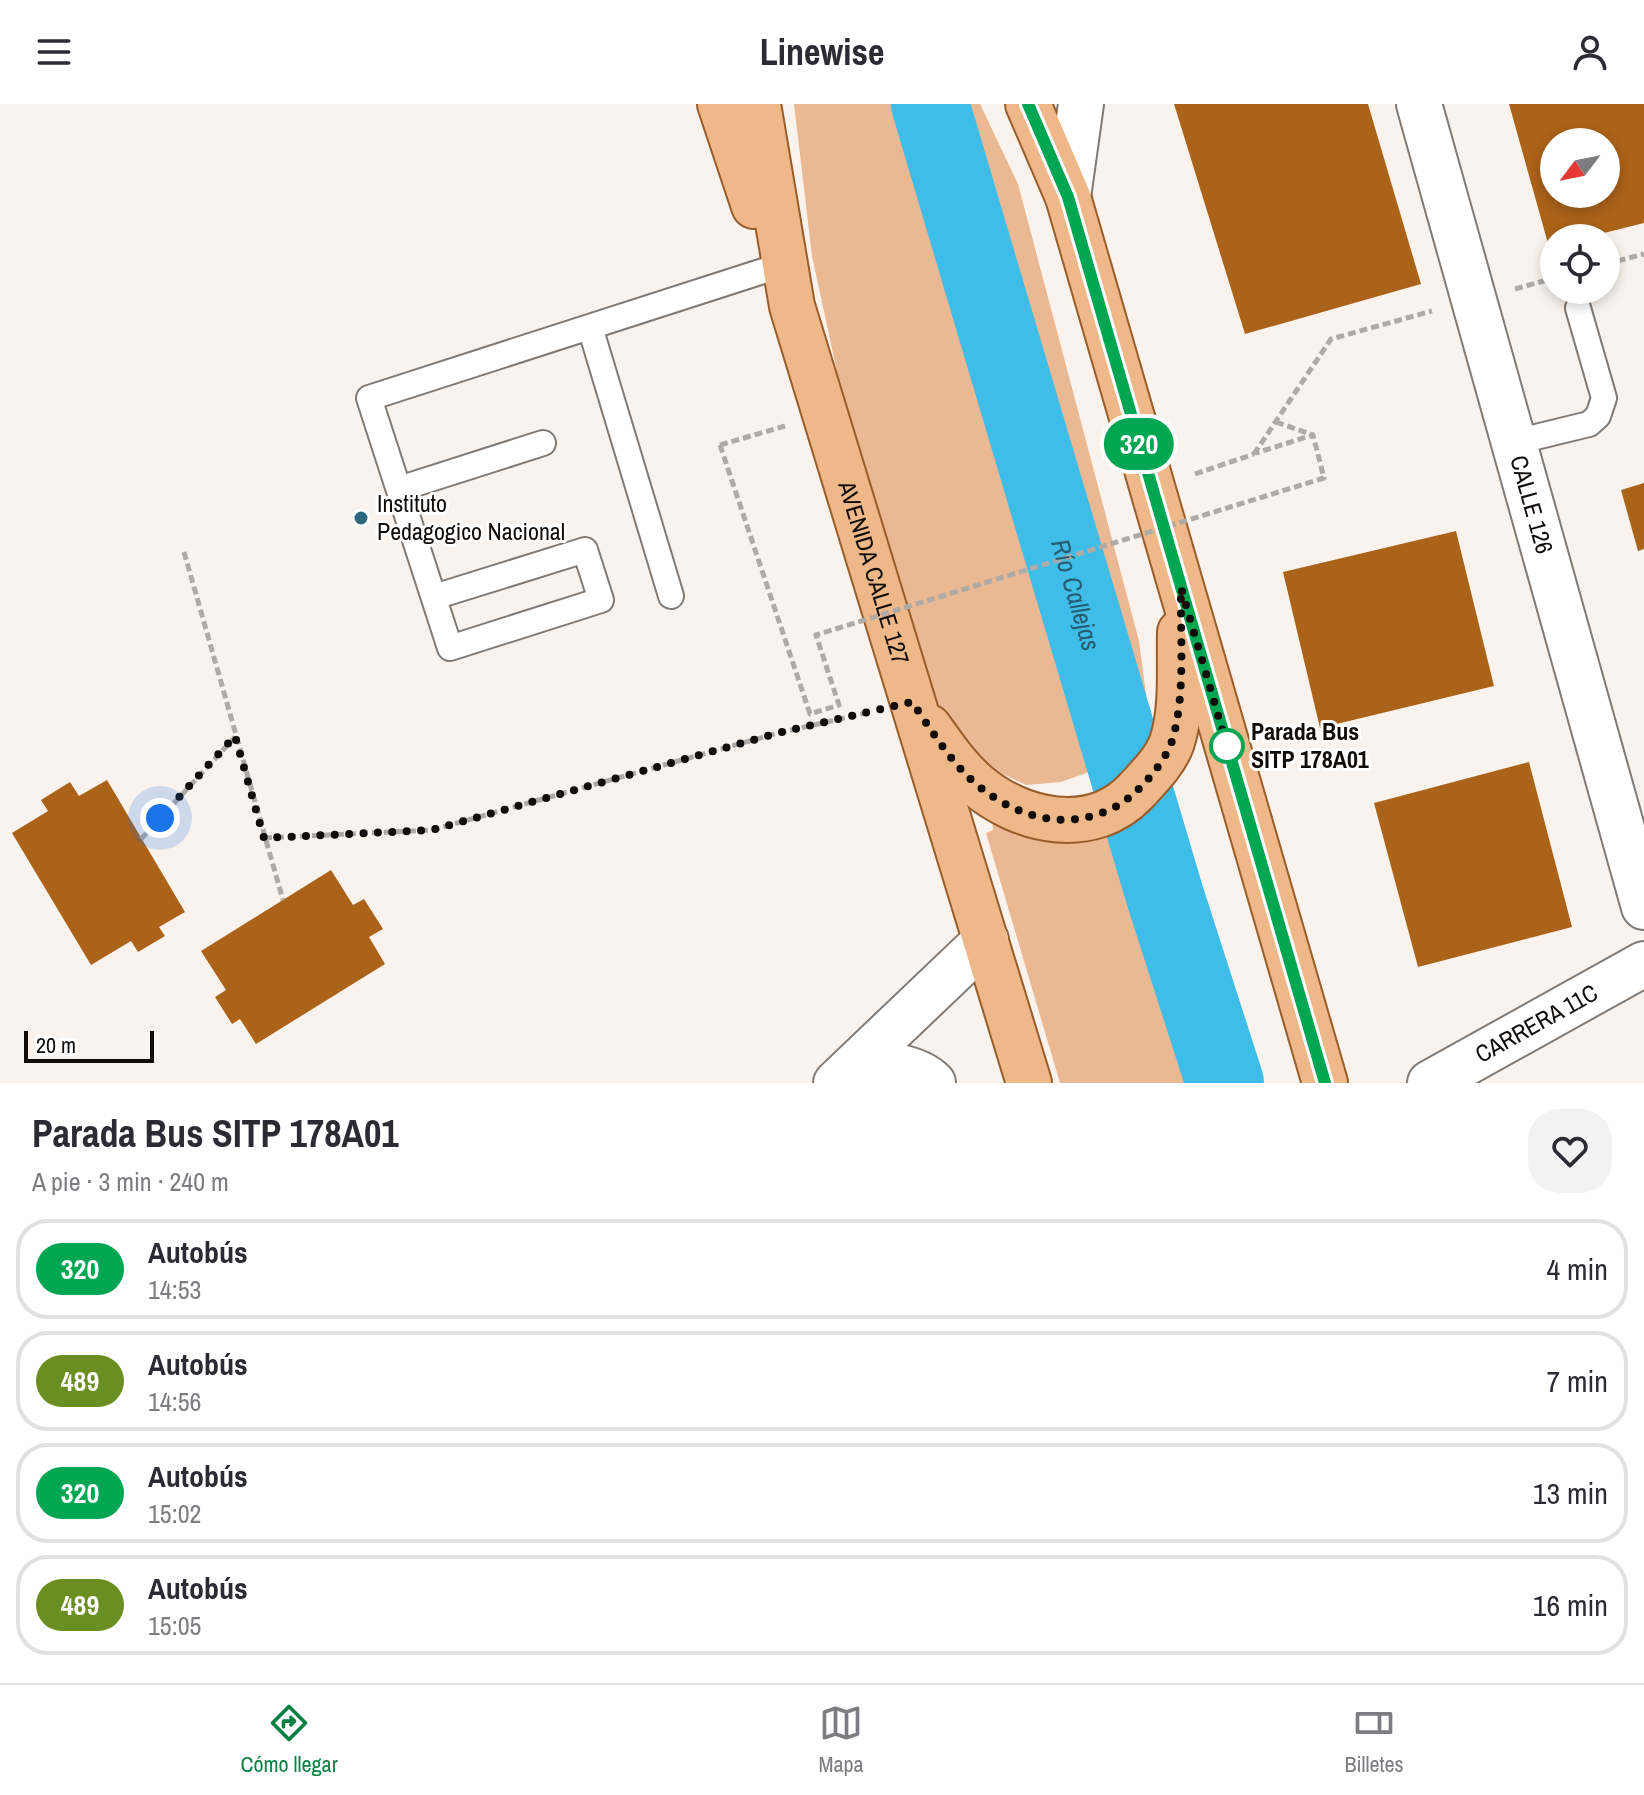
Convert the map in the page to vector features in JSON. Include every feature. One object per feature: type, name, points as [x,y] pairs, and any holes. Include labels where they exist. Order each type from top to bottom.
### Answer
[{"type":"main road","points":[[720,104],[738,164],[785,279]]},
{"type":"main road","name":"AVENIDA CALLE 127","points":[[758,104],[785,279],[1029,1083]]},
{"type":"main road","points":[[1028,104],[1068,197],[1325,1083]]},
{"type":"main road","points":[[1058,104],[1068,197]]},
{"type":"main road","points":[[912,702],[946,750],[975,783],[1009,806],[1042,818],[1071,821],[1099,815],[1127,800],[1151,776],[1171,745],[1179,692],[1181,588]]},
{"type":"street","points":[[1068,197],[1081,104]]},
{"type":"street","name":"CALLE 126","points":[[1419,104],[1644,907]]},
{"type":"street","points":[[847,1074],[986,940]]},
{"type":"street","name":"CARRERA 11C","points":[[1430,1083],[1644,964]]},
{"type":"street","points":[[847,1074],[880,1064],[906,1069],[933,1083]]},
{"type":"lane","points":[[434,597],[585,550],[601,600],[450,648],[369,398],[590,327],[785,279]]},
{"type":"lane","points":[[1515,442],[1589,424],[1598,416],[1604,398],[1578,308]]},
{"type":"lane","points":[[590,327],[671,596]]},
{"type":"lane","points":[[399,489],[543,443]]},
{"type":"path","points":[[1620,260],[1644,254]]},
{"type":"path","points":[[1255,454],[1331,339],[1474,300]]},
{"type":"path","points":[[825,415],[720,445],[810,714],[839,705],[816,635],[1324,478],[1310,434]]},
{"type":"path","points":[[1276,422],[1310,434]]},
{"type":"path","points":[[1152,489],[1310,434]]},
{"type":"path","points":[[184,552],[283,900]]},
{"type":"path","points":[[264,838],[432,830],[778,733],[912,702]]},
{"type":"path","points":[[141,839],[235,736]]},
{"type":"shaded area","points":[[794,104],[980,104],[1018,184],[1139,641],[1146,694],[1131,742],[1089,772],[1061,782],[1026,785],[979,763],[934,710],[847,418],[812,256]]},
{"type":"shaded area","points":[[992,819],[1124,824],[1198,1083],[1060,1083],[986,833],[993,830]]},
{"type":"building","points":[[1174,104],[1368,104],[1421,284],[1245,334]]},
{"type":"building","points":[[1509,104],[1644,104],[1644,223],[1620,229],[1620,224],[1543,224]]},
{"type":"building","points":[[1644,483],[1644,549],[1638,551],[1621,490]]},
{"type":"building","points":[[1456,531],[1494,686],[1320,728],[1283,572]]},
{"type":"building","points":[[1529,762],[1572,927],[1418,967],[1374,803]]},
{"type":"building","points":[[107,780],[185,912],[159,927],[165,936],[138,952],[131,941],[91,965],[12,833],[48,811],[41,800],[70,782],[79,796]]},
{"type":"building","points":[[331,870],[353,905],[364,899],[383,929],[369,937],[385,964],[256,1044],[240,1019],[232,1024],[215,997],[226,990],[201,951]]},
{"type":"waterway","name":"Río Callejas","points":[[930,104],[1165,896],[1225,1083]]},
{"type":"bus line","name":"320","points":[[1028,104],[1068,197],[1325,1083]]},
{"type":"place","name":"Instituto Pedagogico Nacional","points":[[361,518]]},
{"type":"place","name":"Parada Bus SITP 178A01","points":[[1227,746]]},
{"type":"route","points":[[160,818],[235,736],[264,838],[432,830],[778,733],[912,702],[946,750],[975,783],[1009,806],[1042,818],[1071,821],[1099,815],[1127,800],[1151,776],[1171,745],[1179,692],[1181,588],[1227,746]]}]
